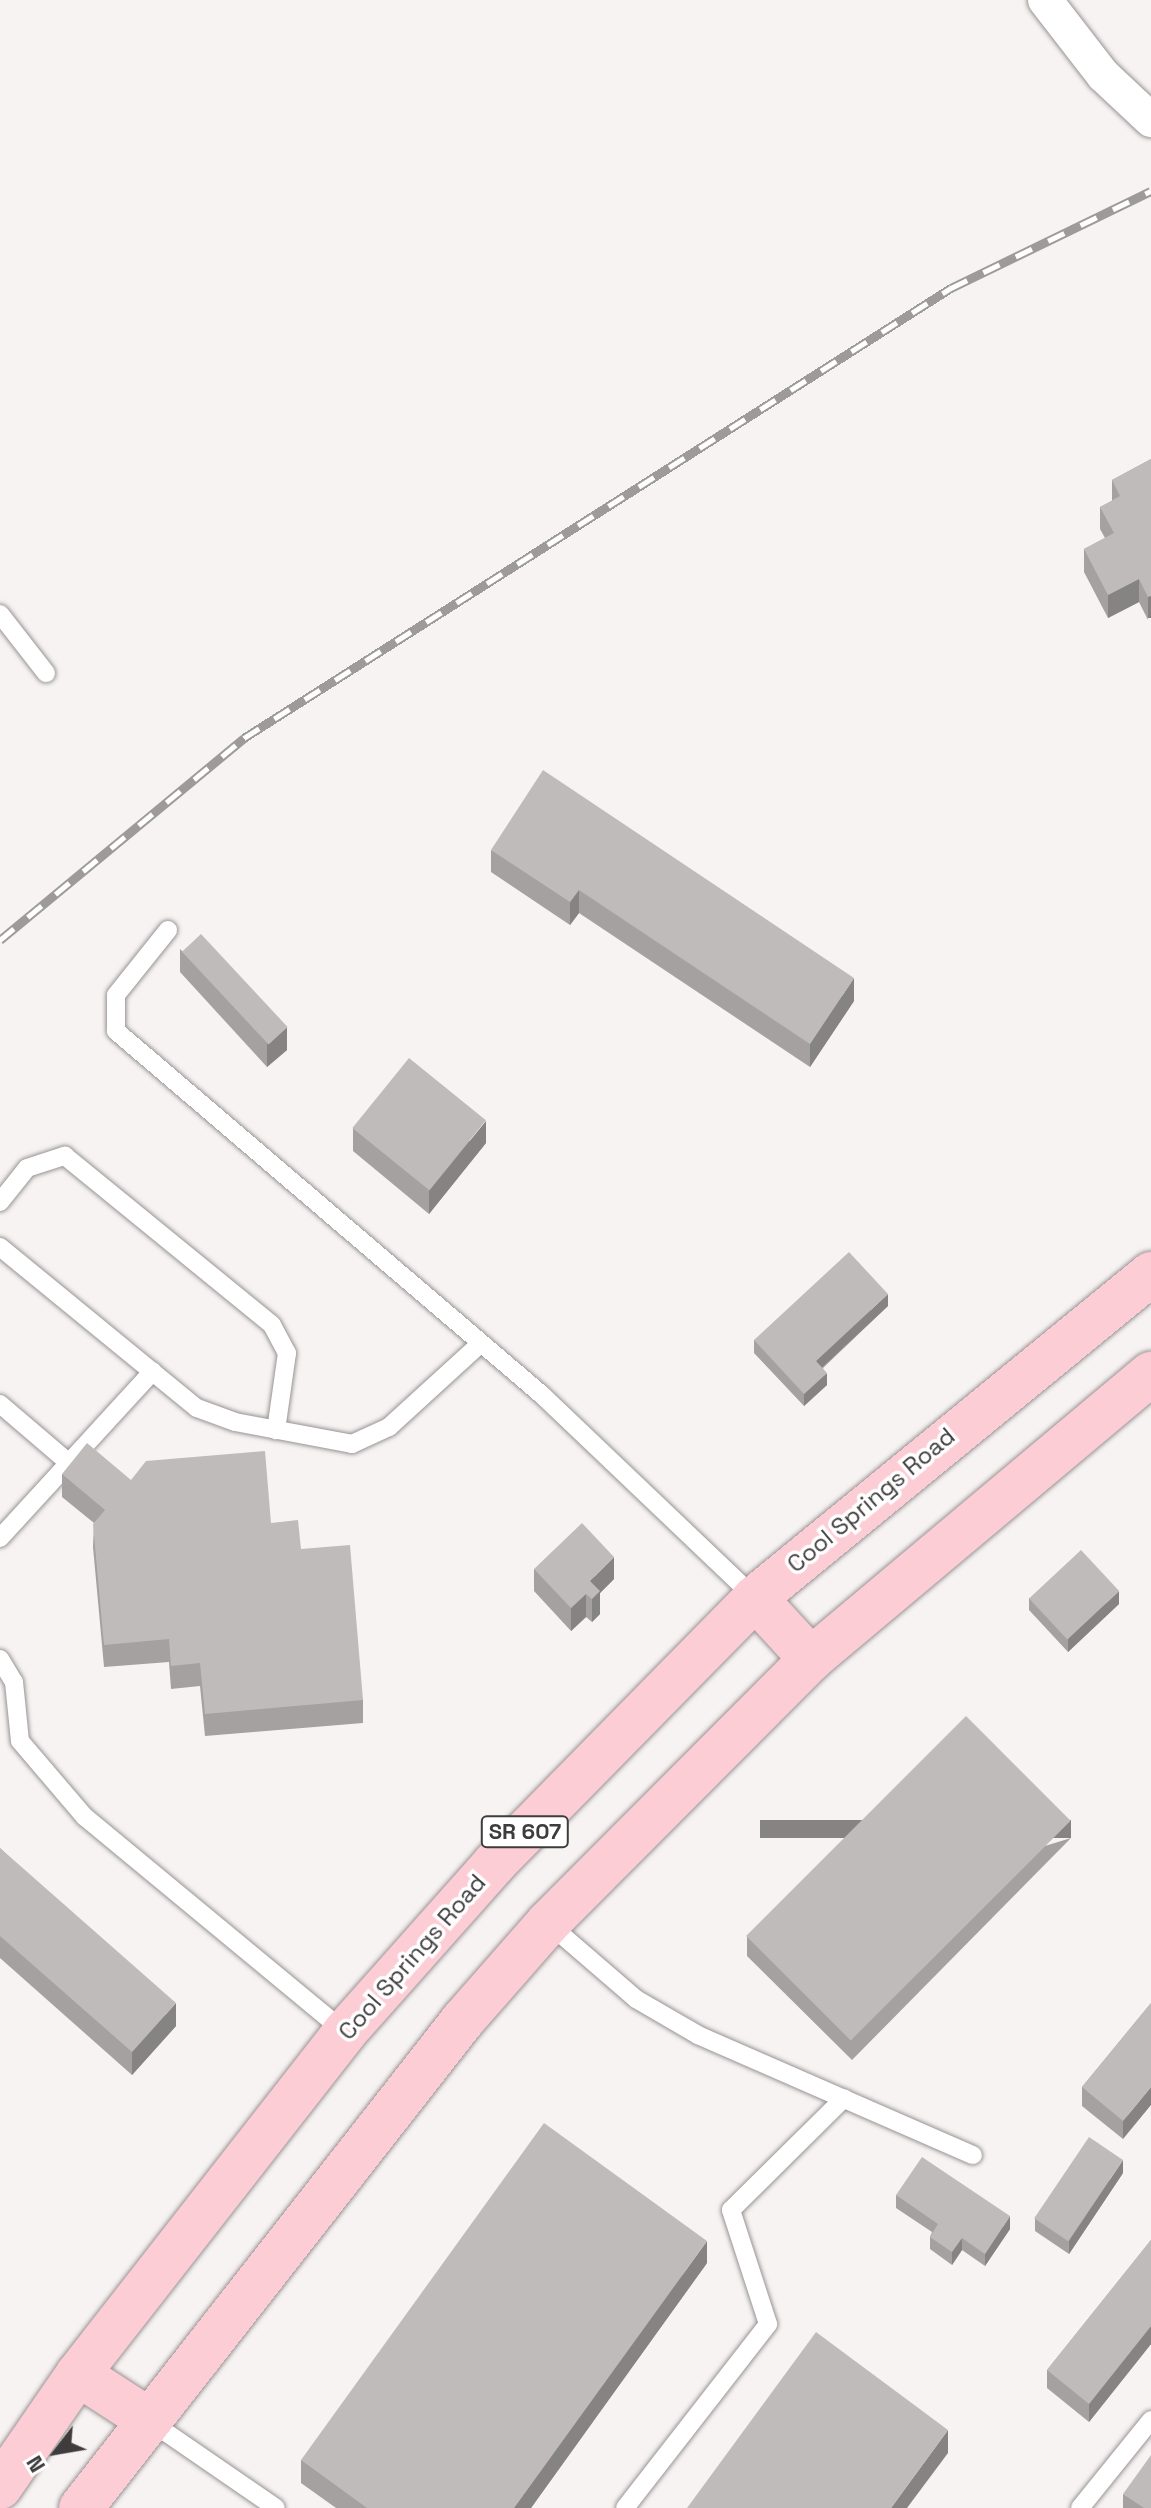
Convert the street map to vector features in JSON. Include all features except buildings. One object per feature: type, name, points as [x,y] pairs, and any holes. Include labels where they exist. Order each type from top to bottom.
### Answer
[{"type":"main road","name":"Cool Springs Road","points":[[0,2487],[78,2374],[345,2032],[494,1864],[755,1598],[1151,1274]]},
{"type":"main road","name":"SR 607","points":[[81,2508],[146,2418],[548,1923],[811,1659],[1151,1374]]},
{"type":"main road","points":[[755,1598],[811,1659]]},
{"type":"main road","points":[[78,2374],[146,2418]]},
{"type":"street","points":[[1045,0],[1103,75],[1151,120]]},
{"type":"lane","points":[[0,614],[46,673]]},
{"type":"lane","points":[[168,930],[116,995],[116,1031],[480,1344],[755,1598]]},
{"type":"lane","points":[[0,1202],[27,1168],[65,1156],[272,1325],[287,1353],[276,1430]]},
{"type":"lane","points":[[0,1247],[197,1408],[276,1430],[352,1444],[389,1427],[480,1344]]},
{"type":"lane","points":[[0,1538],[153,1371]]},
{"type":"lane","points":[[0,1404],[69,1463]]},
{"type":"lane","points":[[0,1659],[14,1682],[20,1741],[85,1817],[345,2032]]},
{"type":"lane","points":[[548,1923],[636,1999],[844,2098],[973,2155]]},
{"type":"lane","points":[[625,2508],[768,2324],[731,2210],[844,2098]]},
{"type":"lane","points":[[146,2418],[276,2508]]},
{"type":"lane","points":[[1080,2508],[1151,2420]]},
{"type":"railway","points":[[0,940],[244,738],[951,288],[1151,191]]}]
